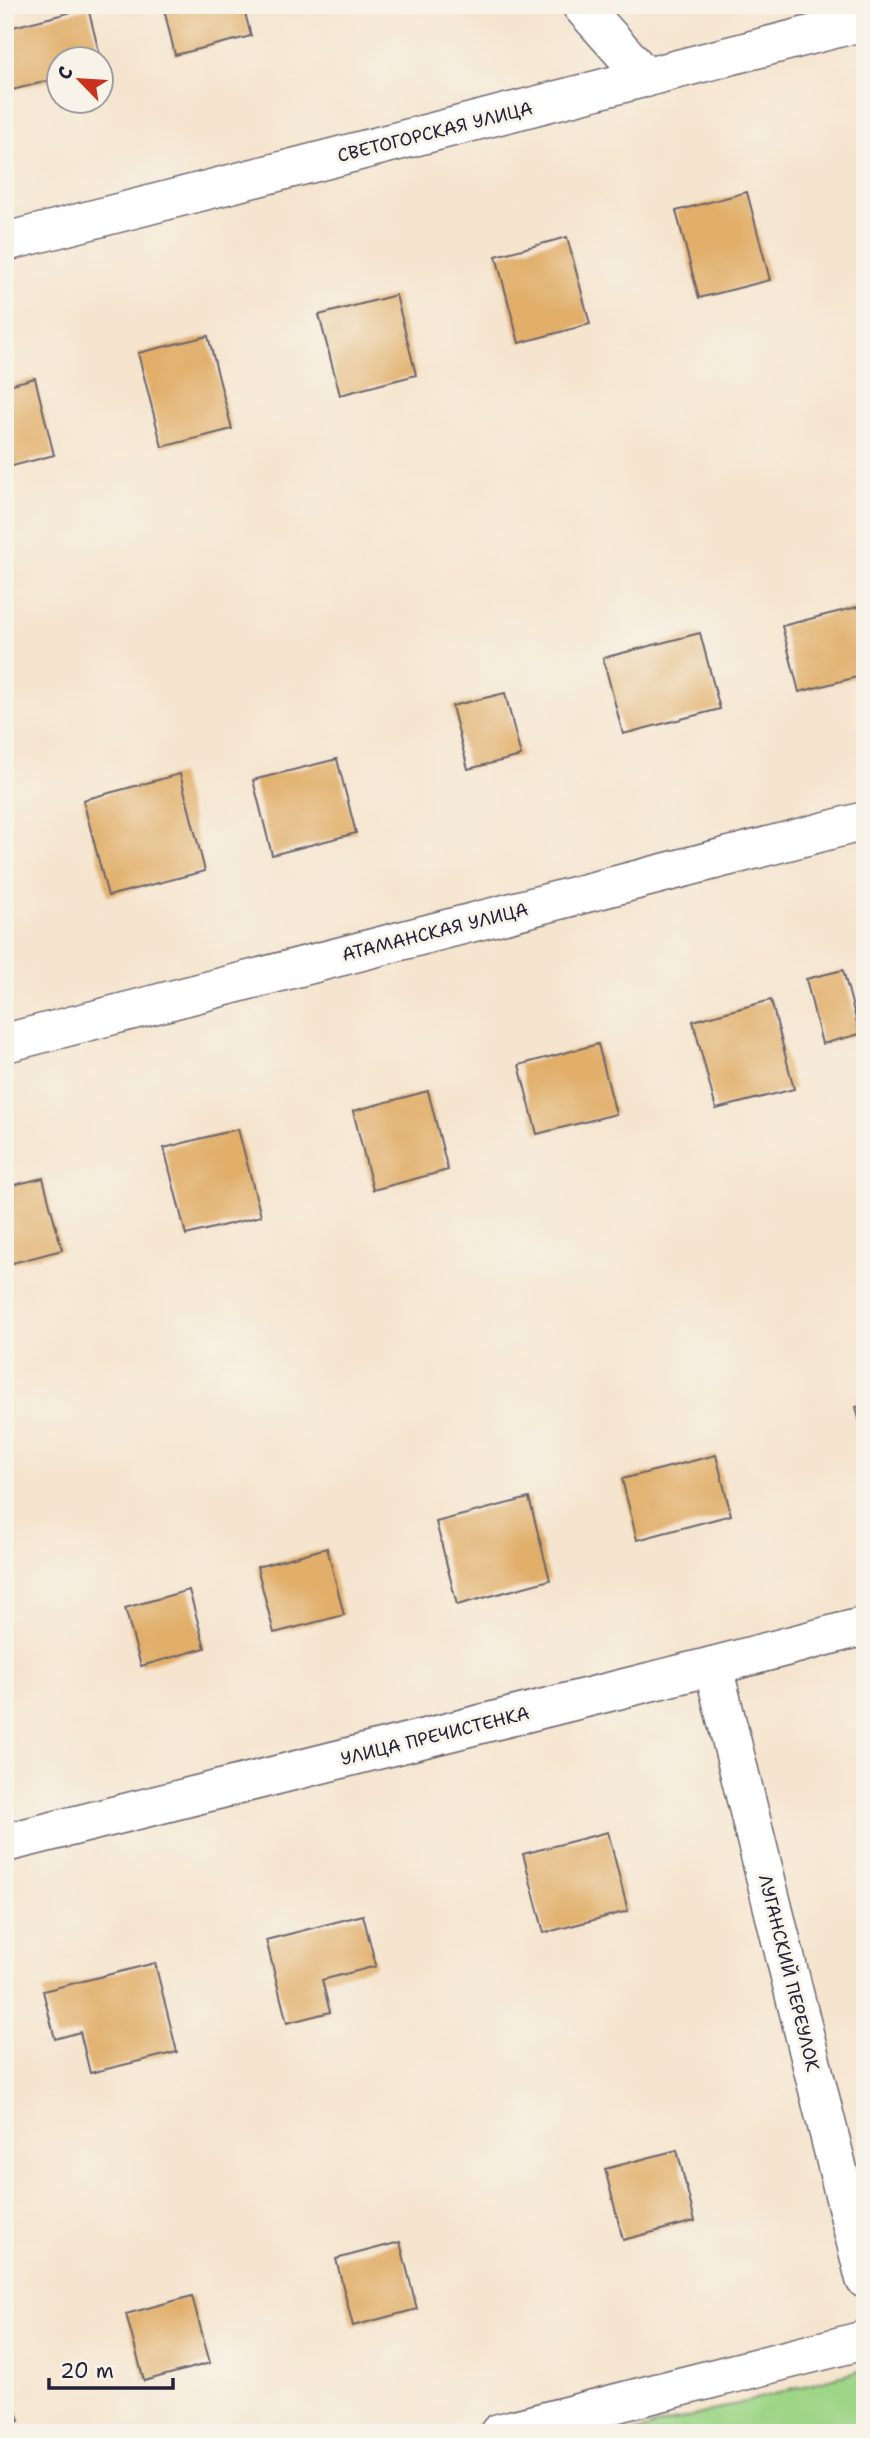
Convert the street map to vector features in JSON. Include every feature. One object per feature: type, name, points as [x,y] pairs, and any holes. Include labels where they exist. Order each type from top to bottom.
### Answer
[{"type":"street","points":[[581,5],[646,78]]},
{"type":"street","name":"СВЕТОГОРСКАЯ УЛИЦА","points":[[5,242],[865,22]]},
{"type":"street","name":"АТАМАНСКАЯ УЛИЦА","points":[[5,1043],[865,821]]},
{"type":"street","name":"УЛИЦА ПРЕЧИСТЕНКА","points":[[5,1843],[713,1667],[865,1626]]},
{"type":"street","name":"ЛУГАНСКИЙ ПЕРЕУЛОК","points":[[713,1667],[865,2279]]},
{"type":"street","points":[[499,2433],[865,2340]]},
{"type":"green space","points":[[860,2371],[865,2388],[865,2433],[630,2433]]},
{"type":"building","points":[[163,5],[243,5],[251,36],[175,55]]},
{"type":"building","points":[[88,8],[98,46],[46,46],[46,82],[12,90],[5,63],[5,29]]},
{"type":"building","points":[[747,192],[770,280],[699,298],[676,211]]},
{"type":"building","points":[[567,237],[590,324],[519,343],[496,256]]},
{"type":"building","points":[[396,295],[416,375],[340,395],[319,315]]},
{"type":"building","points":[[208,336],[232,429],[162,447],[138,353]]},
{"type":"building","points":[[35,378],[54,455],[5,468],[5,386]]},
{"type":"building","points":[[861,606],[865,621],[865,675],[799,692],[782,626]]},
{"type":"building","points":[[700,633],[720,709],[623,734],[603,658]]},
{"type":"building","points":[[505,693],[521,756],[468,769],[452,706]]},
{"type":"building","points":[[337,759],[356,833],[272,855],[253,780]]},
{"type":"building","points":[[180,774],[205,871],[108,896],[83,800]]},
{"type":"building","points":[[5,891],[11,910],[5,912]]},
{"type":"building","points":[[843,970],[860,1034],[822,1044],[806,979]]},
{"type":"building","points":[[771,1000],[794,1089],[716,1109],[693,1021]]},
{"type":"building","points":[[598,1044],[616,1114],[537,1134],[519,1065]]},
{"type":"building","points":[[428,1091],[448,1170],[373,1190],[353,1111]]},
{"type":"building","points":[[238,1129],[261,1216],[186,1235],[164,1148]]},
{"type":"building","points":[[43,1178],[62,1250],[5,1265],[5,1187]]},
{"type":"building","points":[[865,1405],[865,1438],[864,1438],[856,1407]]},
{"type":"building","points":[[716,1455],[731,1515],[637,1540],[622,1479]]},
{"type":"building","points":[[529,1498],[550,1580],[457,1605],[436,1522]]},
{"type":"building","points":[[327,1548],[344,1615],[274,1633],[257,1567]]},
{"type":"building","points":[[189,1590],[205,1648],[141,1666],[125,1608]]},
{"type":"building","points":[[608,1832],[628,1911],[544,1933],[523,1854]]},
{"type":"building","points":[[363,1915],[376,1966],[322,1980],[330,2012],[287,2023],[266,1940]]},
{"type":"building","points":[[155,1963],[177,2052],[90,2073],[80,2032],[55,2039],[43,1991]]},
{"type":"building","points":[[677,2150],[695,2221],[623,2240],[605,2169]]},
{"type":"building","points":[[400,2242],[417,2309],[353,2326],[336,2259]]},
{"type":"building","points":[[192,2296],[210,2363],[144,2381],[126,2314]]},
{"type":"building","points":[[5,2372],[19,2421],[5,2425]]}]
